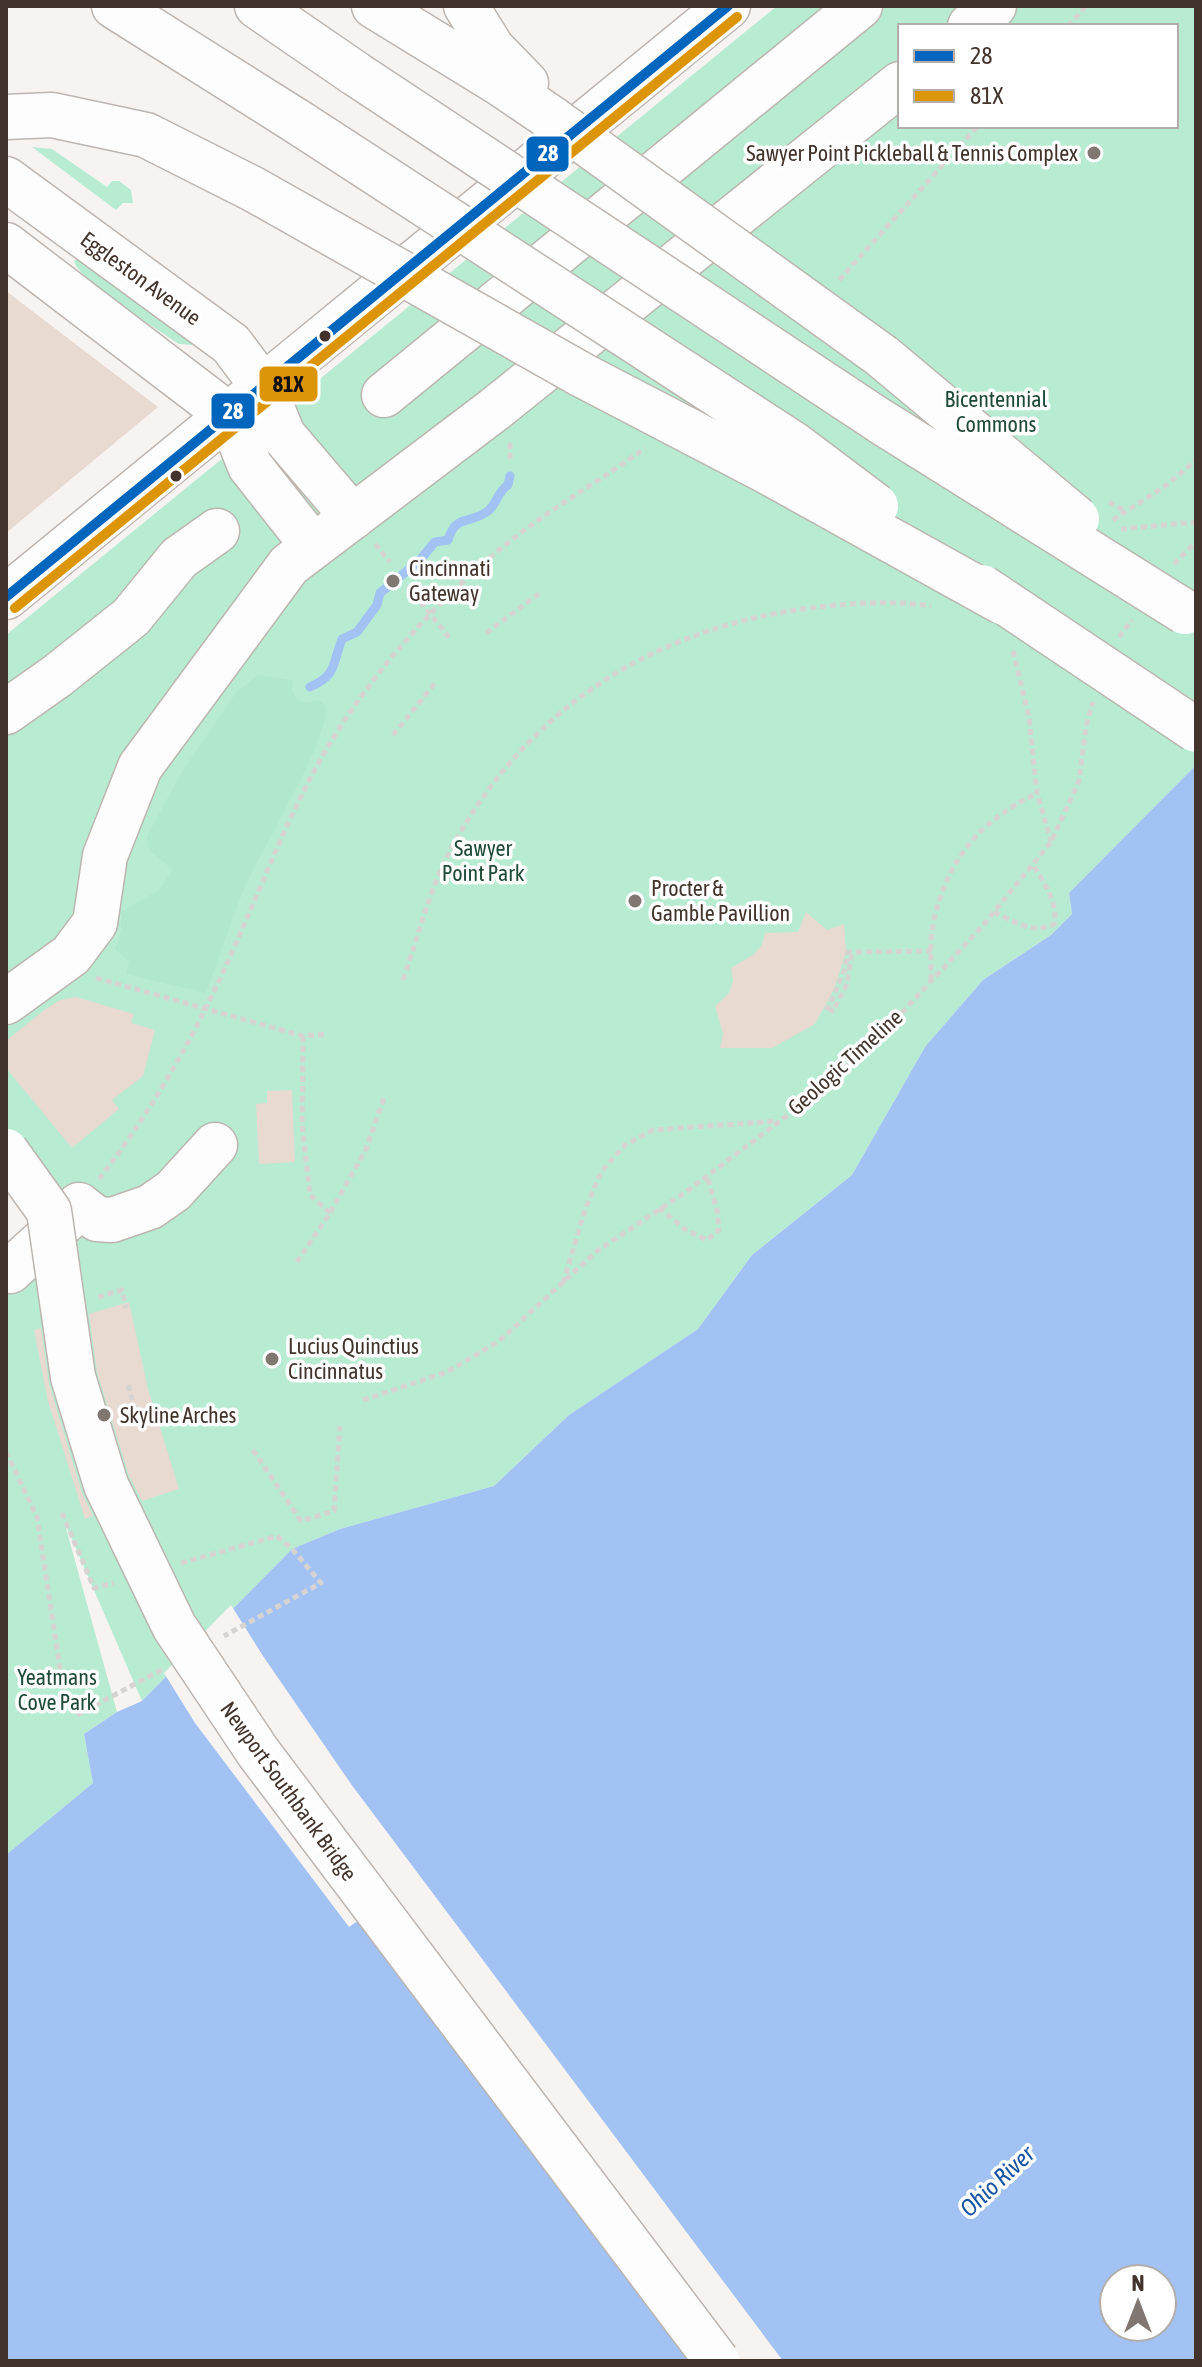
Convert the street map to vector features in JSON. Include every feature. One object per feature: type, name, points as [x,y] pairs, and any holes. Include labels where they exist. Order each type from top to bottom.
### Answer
[{"type":"main road","points":[[114,6],[285,113],[795,445],[1007,622]]},
{"type":"main road","points":[[257,6],[880,421],[1191,616]]},
{"type":"main road","points":[[374,6],[554,120],[882,356],[1191,616]]},
{"type":"main road","points":[[466,6],[492,48],[536,94],[554,120]]},
{"type":"main road","points":[[6,597],[728,6]]},
{"type":"main road","points":[[384,395],[860,6]]},
{"type":"main road","points":[[972,24],[994,6]]},
{"type":"main road","points":[[6,1002],[71,955],[95,923],[105,856],[140,767],[279,576],[349,527],[898,86]]},
{"type":"main road","points":[[6,117],[52,115],[146,135],[253,189],[568,367],[768,472],[1007,622],[1196,730]]},
{"type":"main road","name":"Eggleston Avenue","points":[[6,179],[231,344],[264,388],[283,435],[349,527]]},
{"type":"main road","points":[[6,245],[230,416],[349,527]]},
{"type":"main road","points":[[6,712],[131,617],[179,558],[217,531]]},
{"type":"main road","points":[[6,1266],[10,1271],[79,1205],[97,1219],[112,1220],[150,1207],[173,1191],[215,1145]]},
{"type":"main road","name":"Newport Southbank Bridge","points":[[6,1151],[49,1211],[73,1377],[106,1485],[174,1626],[258,1752],[717,2361]]},
{"type":"path","points":[[1070,24],[1086,6]]},
{"type":"path","points":[[832,288],[976,128]]},
{"type":"path","points":[[510,438],[510,459]]},
{"type":"path","points":[[79,1205],[147,1114],[205,1010],[289,818],[363,694],[430,615],[483,564],[529,526],[656,440]]},
{"type":"path","points":[[1125,511],[1168,484],[1196,460]]},
{"type":"path","points":[[1111,530],[1196,522]]},
{"type":"path","points":[[349,527],[390,562]]},
{"type":"path","points":[[1170,568],[1196,542]]},
{"type":"path","points":[[408,586],[451,640]]},
{"type":"path","points":[[486,633],[540,593]]},
{"type":"path","points":[[403,980],[436,878],[460,832],[488,788],[510,761],[567,707],[639,660],[717,626],[772,613],[830,605],[904,602],[934,606]]},
{"type":"path","points":[[1111,649],[1136,614]]},
{"type":"path","points":[[1007,622],[1029,717],[1037,793],[1051,842]]},
{"type":"path","points":[[393,735],[436,682]]},
{"type":"path","name":"Geologic Timeline","points":[[363,1400],[447,1372],[499,1341],[597,1251],[707,1176],[873,1044],[994,912],[1051,842],[1079,781],[1086,726],[1094,700]]},
{"type":"path","points":[[931,981],[933,925],[953,865],[990,821],[1037,793]]},
{"type":"path","points":[[994,912],[1032,928],[1042,930],[1054,924],[1054,904],[1033,864]]},
{"type":"path","points":[[826,1008],[845,969],[849,952],[932,951]]},
{"type":"path","points":[[82,974],[303,1036],[327,1034]]},
{"type":"path","points":[[303,1036],[302,1125],[310,1195],[330,1213]]},
{"type":"path","points":[[297,1262],[330,1213],[366,1149],[384,1098]]},
{"type":"path","points":[[563,1284],[585,1210],[601,1172],[625,1145],[653,1130],[780,1121]]},
{"type":"path","points":[[659,1208],[686,1230],[707,1240],[719,1230],[707,1176]]},
{"type":"path","points":[[122,1290],[126,1308]]},
{"type":"path","points":[[128,1385],[138,1420]]},
{"type":"path","points":[[253,1450],[301,1521],[334,1511],[340,1426]]},
{"type":"path","points":[[6,1452],[37,1517],[65,1701]]},
{"type":"green space","name":"Sawyer Point Park","points":[[777,6],[1196,6],[1196,765],[1069,893],[1072,914],[1051,935],[983,980],[925,1047],[852,1175],[752,1255],[698,1329],[569,1415],[494,1486],[340,1529],[292,1549],[142,1701],[64,1521],[117,1712],[84,1734],[93,1783],[6,1855],[6,1293],[20,1283],[66,1220],[6,1149],[6,635]]},
{"type":"green space","points":[[32,147],[52,149],[107,187],[112,181],[119,181],[131,190],[133,203],[123,203],[116,210]]},
{"type":"green space","points":[[81,255],[194,339],[192,345],[179,344],[89,280],[74,261]]},
{"type":"green space","points":[[258,675],[293,680],[292,691],[297,700],[308,703],[318,700],[326,706],[324,723],[306,770],[244,889],[206,993],[126,974],[129,961],[115,949],[121,932],[121,912],[159,890],[173,870],[149,850],[147,836],[182,772],[237,691]]},
{"type":"water","name":"Ohio River","points":[[1196,765],[1196,2361],[6,2361],[6,1855],[93,1783],[84,1734],[117,1712],[142,1701],[292,1549],[340,1529],[494,1486],[569,1415],[698,1329],[752,1255],[852,1175],[925,1047],[983,980],[1051,935],[1072,914],[1069,893]]},
{"type":"pier","points":[[231,1605],[351,1784],[783,2361],[695,2361],[359,1920],[349,1927],[195,1723],[164,1673]]},
{"type":"building","points":[[6,291],[158,407],[6,533]]},
{"type":"building","points":[[806,912],[827,930],[844,924],[846,952],[834,989],[815,1024],[772,1048],[720,1048],[723,1034],[715,1006],[729,993],[733,981],[731,968],[753,955],[762,945],[765,933],[798,932]]},
{"type":"building","points":[[76,997],[134,1014],[131,1023],[155,1030],[143,1076],[112,1100],[119,1109],[72,1148],[6,1068],[6,1041],[44,1010],[60,1000]]},
{"type":"building","points":[[292,1090],[295,1162],[259,1164],[256,1104],[267,1103],[267,1091]]},
{"type":"building","points":[[129,1302],[148,1389],[179,1489],[142,1501],[129,1476],[97,1372],[89,1314]]},
{"type":"building","points":[[41,1328],[49,1384],[82,1493],[93,1516],[85,1519],[48,1401],[34,1330]]},
{"type":"waterway","points":[[310,687],[329,673],[342,639],[357,632],[377,605],[380,593],[419,561],[435,542],[448,540],[455,526],[488,511],[508,485],[510,476]]},
{"type":"transit line","name":"28","points":[[6,597],[728,6]]},
{"type":"transit line","name":"81X","points":[[15,608],[737,17]]},
{"type":"place","name":"Sawyer Point Pickleball & Tennis Complex","points":[[1094,153]]},
{"type":"place","name":"Cincinnati Gateway","points":[[393,581]]},
{"type":"place","name":"Procter & Gamble Pavillion","points":[[635,901]]},
{"type":"place","name":"Lucius Quinctius Cincinnatus","points":[[272,1359]]},
{"type":"place","name":"Skyline Arches","points":[[104,1415]]},
{"type":"park label","name":"Bicentennial Commons","points":[[996,412]]},
{"type":"park label","name":"Yeatmans Cove Park","points":[[57,1690]]}]
